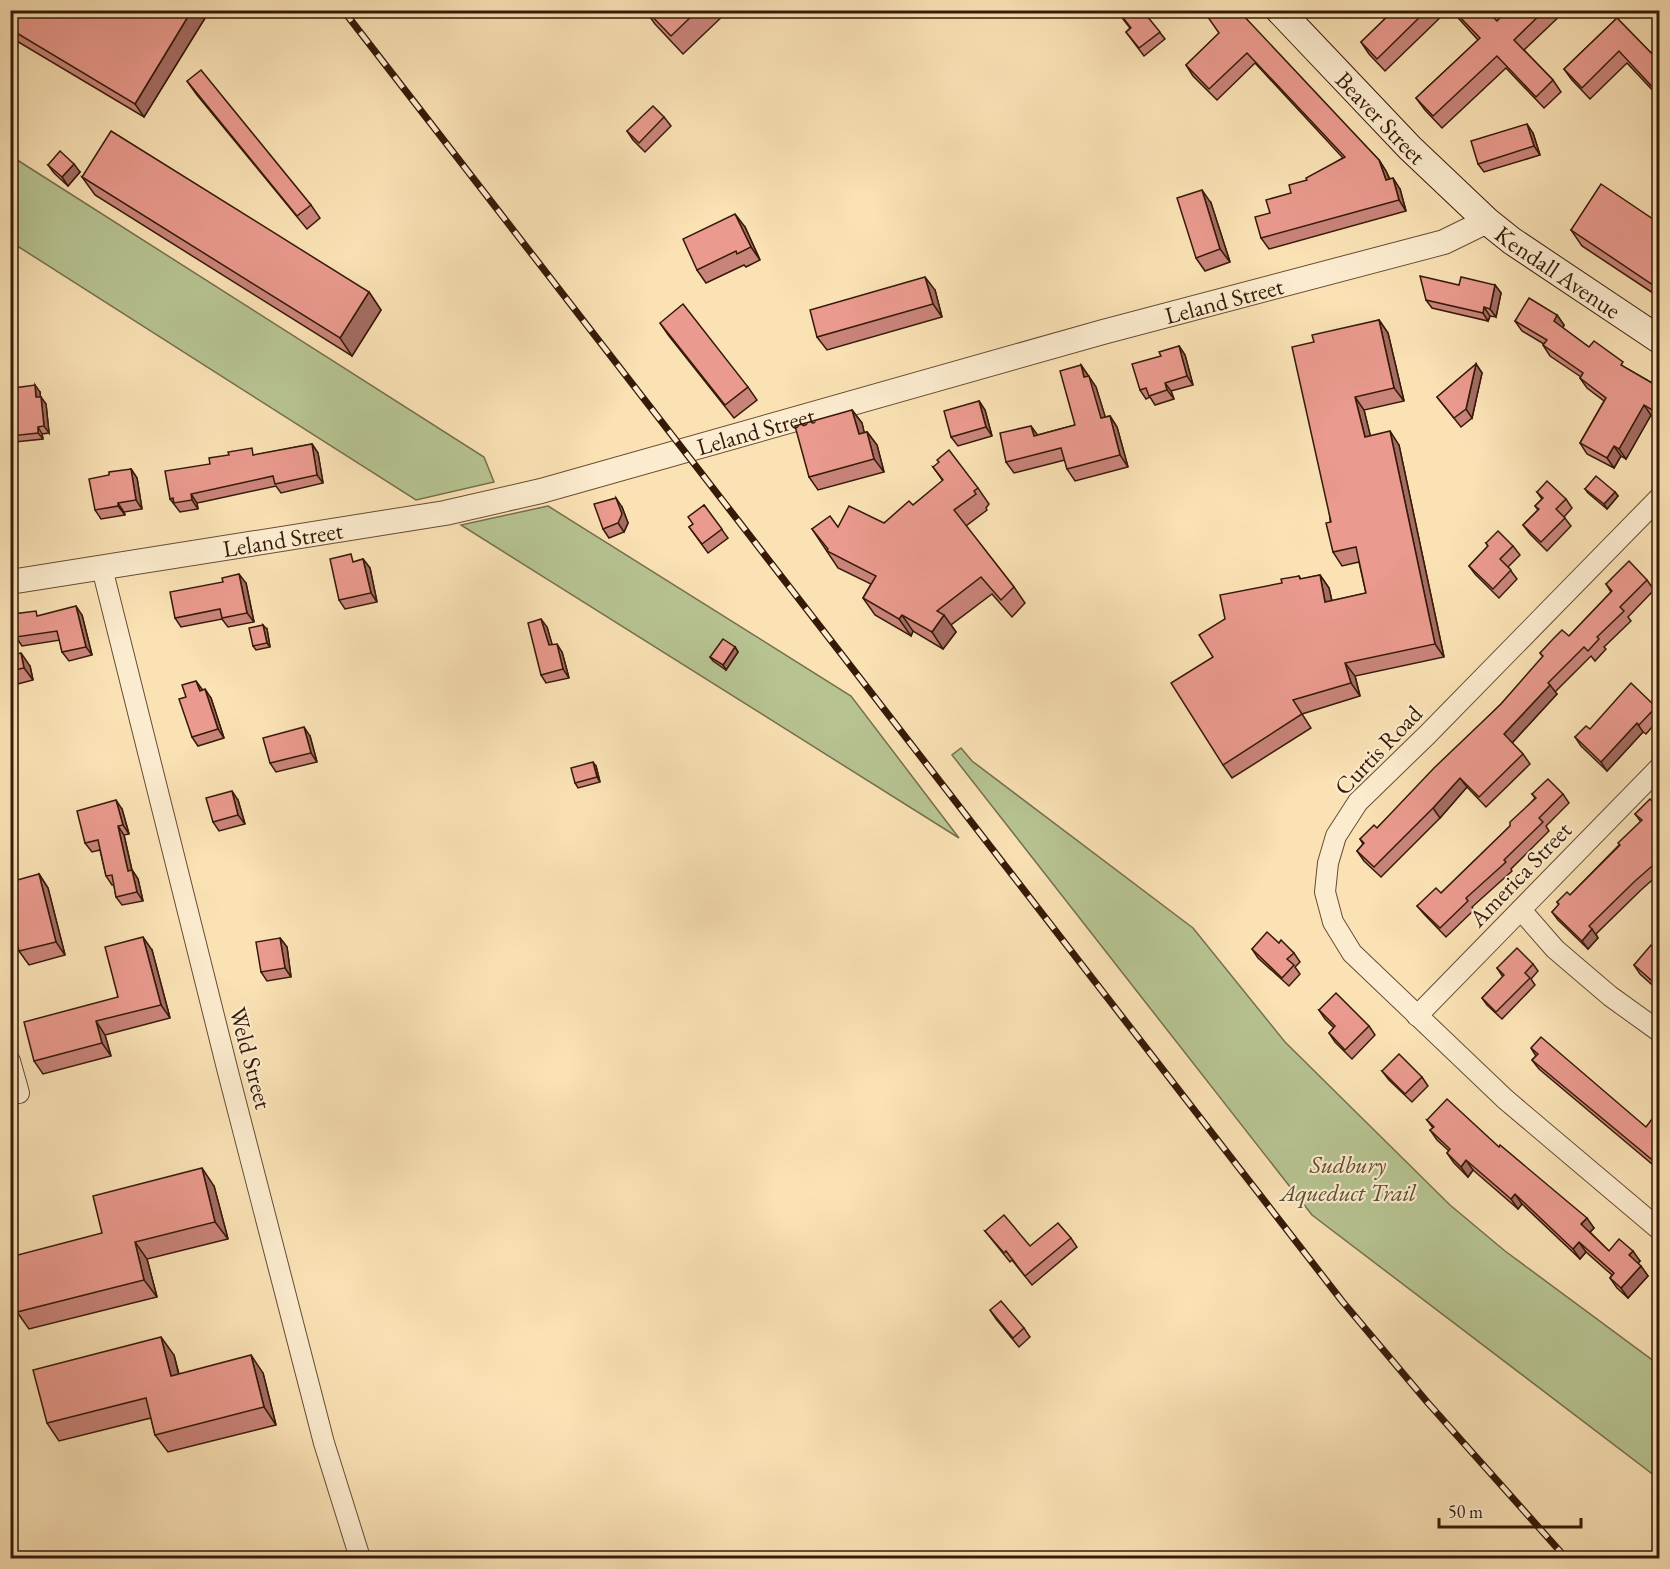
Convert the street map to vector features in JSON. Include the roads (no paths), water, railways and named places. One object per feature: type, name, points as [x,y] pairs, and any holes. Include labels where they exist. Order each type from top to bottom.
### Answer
[{"type":"main road","name":"Beaver Street","points":[[1279,10],[1418,156],[1487,221]]},
{"type":"main road","name":"Kendall Avenue","points":[[1487,221],[1512,241],[1659,340]]},
{"type":"street","name":"Leland Street","points":[[10,582],[445,513],[520,496],[1103,332],[1434,245],[1487,221]]},
{"type":"street","name":"Curtis Road","points":[[1659,497],[1428,735],[1358,802],[1336,836],[1328,863],[1325,892],[1333,922],[1352,953],[1505,1100],[1659,1230]]},
{"type":"street","name":"Weld Street","points":[[102,568],[228,1072],[321,1431],[360,1558]]},
{"type":"street","name":"America Street","points":[[1417,1016],[1659,767]]},
{"type":"street","points":[[1521,910],[1555,949],[1610,996],[1659,1032]]},
{"type":"street","points":[[10,1061],[19,1093]]},
{"type":"railway","points":[[343,10],[1342,1301],[1428,1403],[1566,1558]]},
{"type":"park label","name":"Sudbury Aqueduct Trail","points":[[1348,1178]]}]
